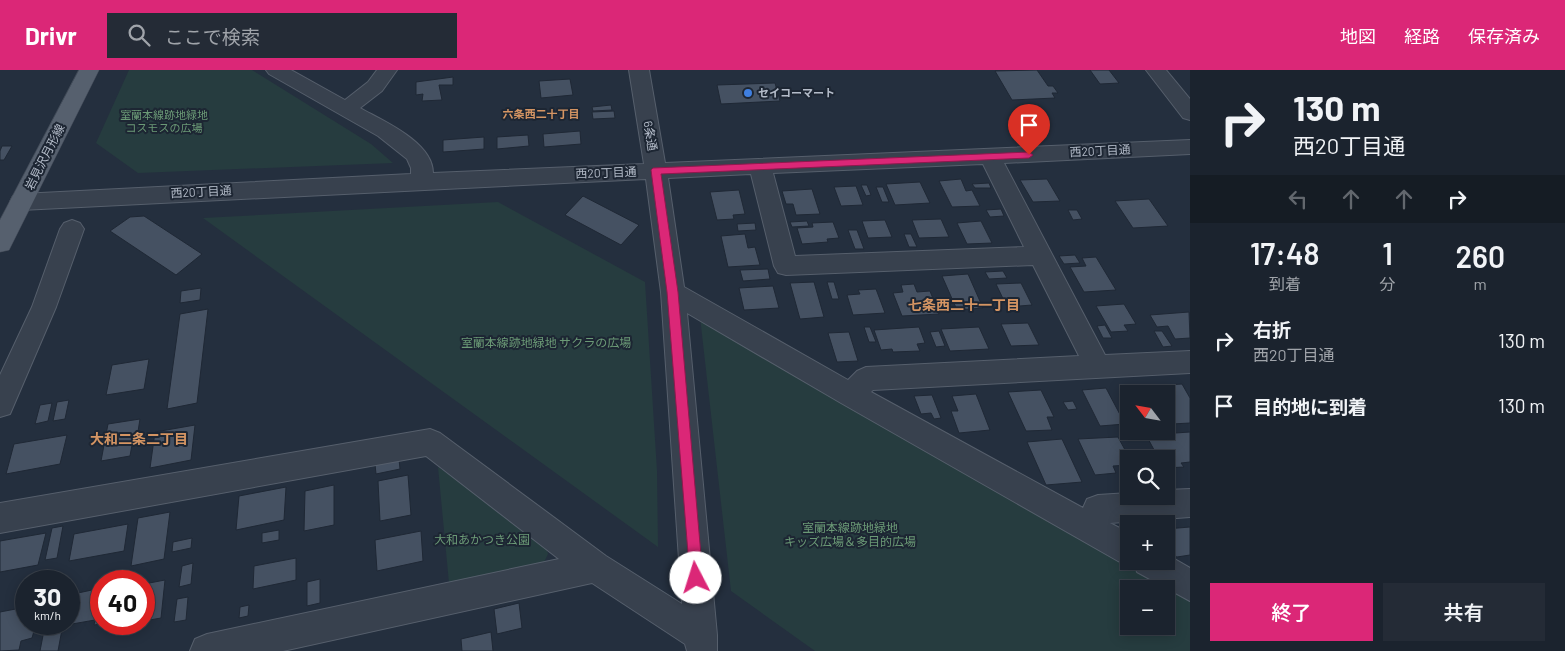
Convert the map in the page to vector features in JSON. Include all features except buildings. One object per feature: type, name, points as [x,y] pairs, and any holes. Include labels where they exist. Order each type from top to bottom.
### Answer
[{"type":"main road","name":"岩見沢月形線","points":[[0,243],[15,199],[89,70]]},
{"type":"street","points":[[276,70],[346,109],[408,147],[416,154],[422,168],[422,181]]},
{"type":"street","points":[[346,109],[375,86],[384,77],[387,70]]},
{"type":"street","name":"6条通","points":[[639,70],[656,170],[673,292],[702,643]]},
{"type":"street","points":[[1156,70],[1190,113]]},
{"type":"street","name":"西20丁目通","points":[[15,199],[1190,147]]},
{"type":"street","points":[[990,157],[1098,367]]},
{"type":"street","points":[[760,167],[786,266],[1041,255]]},
{"type":"street","points":[[0,405],[44,307],[72,229]]},
{"type":"street","points":[[673,292],[851,396],[1120,545]]},
{"type":"street","points":[[851,396],[866,379],[1190,362]]},
{"type":"street","points":[[0,518],[430,442],[595,567],[702,643]]},
{"type":"street","points":[[1092,529],[1098,509],[1190,503]]},
{"type":"street","points":[[207,651],[595,567]]},
{"type":"street","points":[[1164,570],[1190,585]]},
{"type":"green space","name":"室蘭本線跡地緑地 コスモスの広場","points":[[129,70],[252,70],[371,144],[393,163],[138,173],[96,143]]},
{"type":"green space","name":"室蘭本線跡地緑地 サクラの広場","points":[[498,202],[645,282],[657,471],[658,547],[203,218]]},
{"type":"green space","name":"室蘭本線跡地緑地 キッズ広場＆多目的広場","points":[[700,317],[1120,556],[1120,570],[1144,570],[1162,580],[1120,580],[1120,635],[1175,635],[1175,587],[1190,596],[1190,651],[815,651],[731,591]]},
{"type":"green space","name":"大和あかつき公園","points":[[438,467],[538,534],[545,544],[548,554],[543,564],[449,583]]},
{"type":"place","name":"セイコーマート","points":[[748,93]]},
{"type":"district","name":"六条西二十丁目","points":[[541,114]]},
{"type":"district","name":"七条西二十一丁目","points":[[964,305]]},
{"type":"district","name":"大和二条二丁目","points":[[139,439]]},
{"type":"route","points":[[696,578],[673,292],[656,170],[1029,155]]}]
